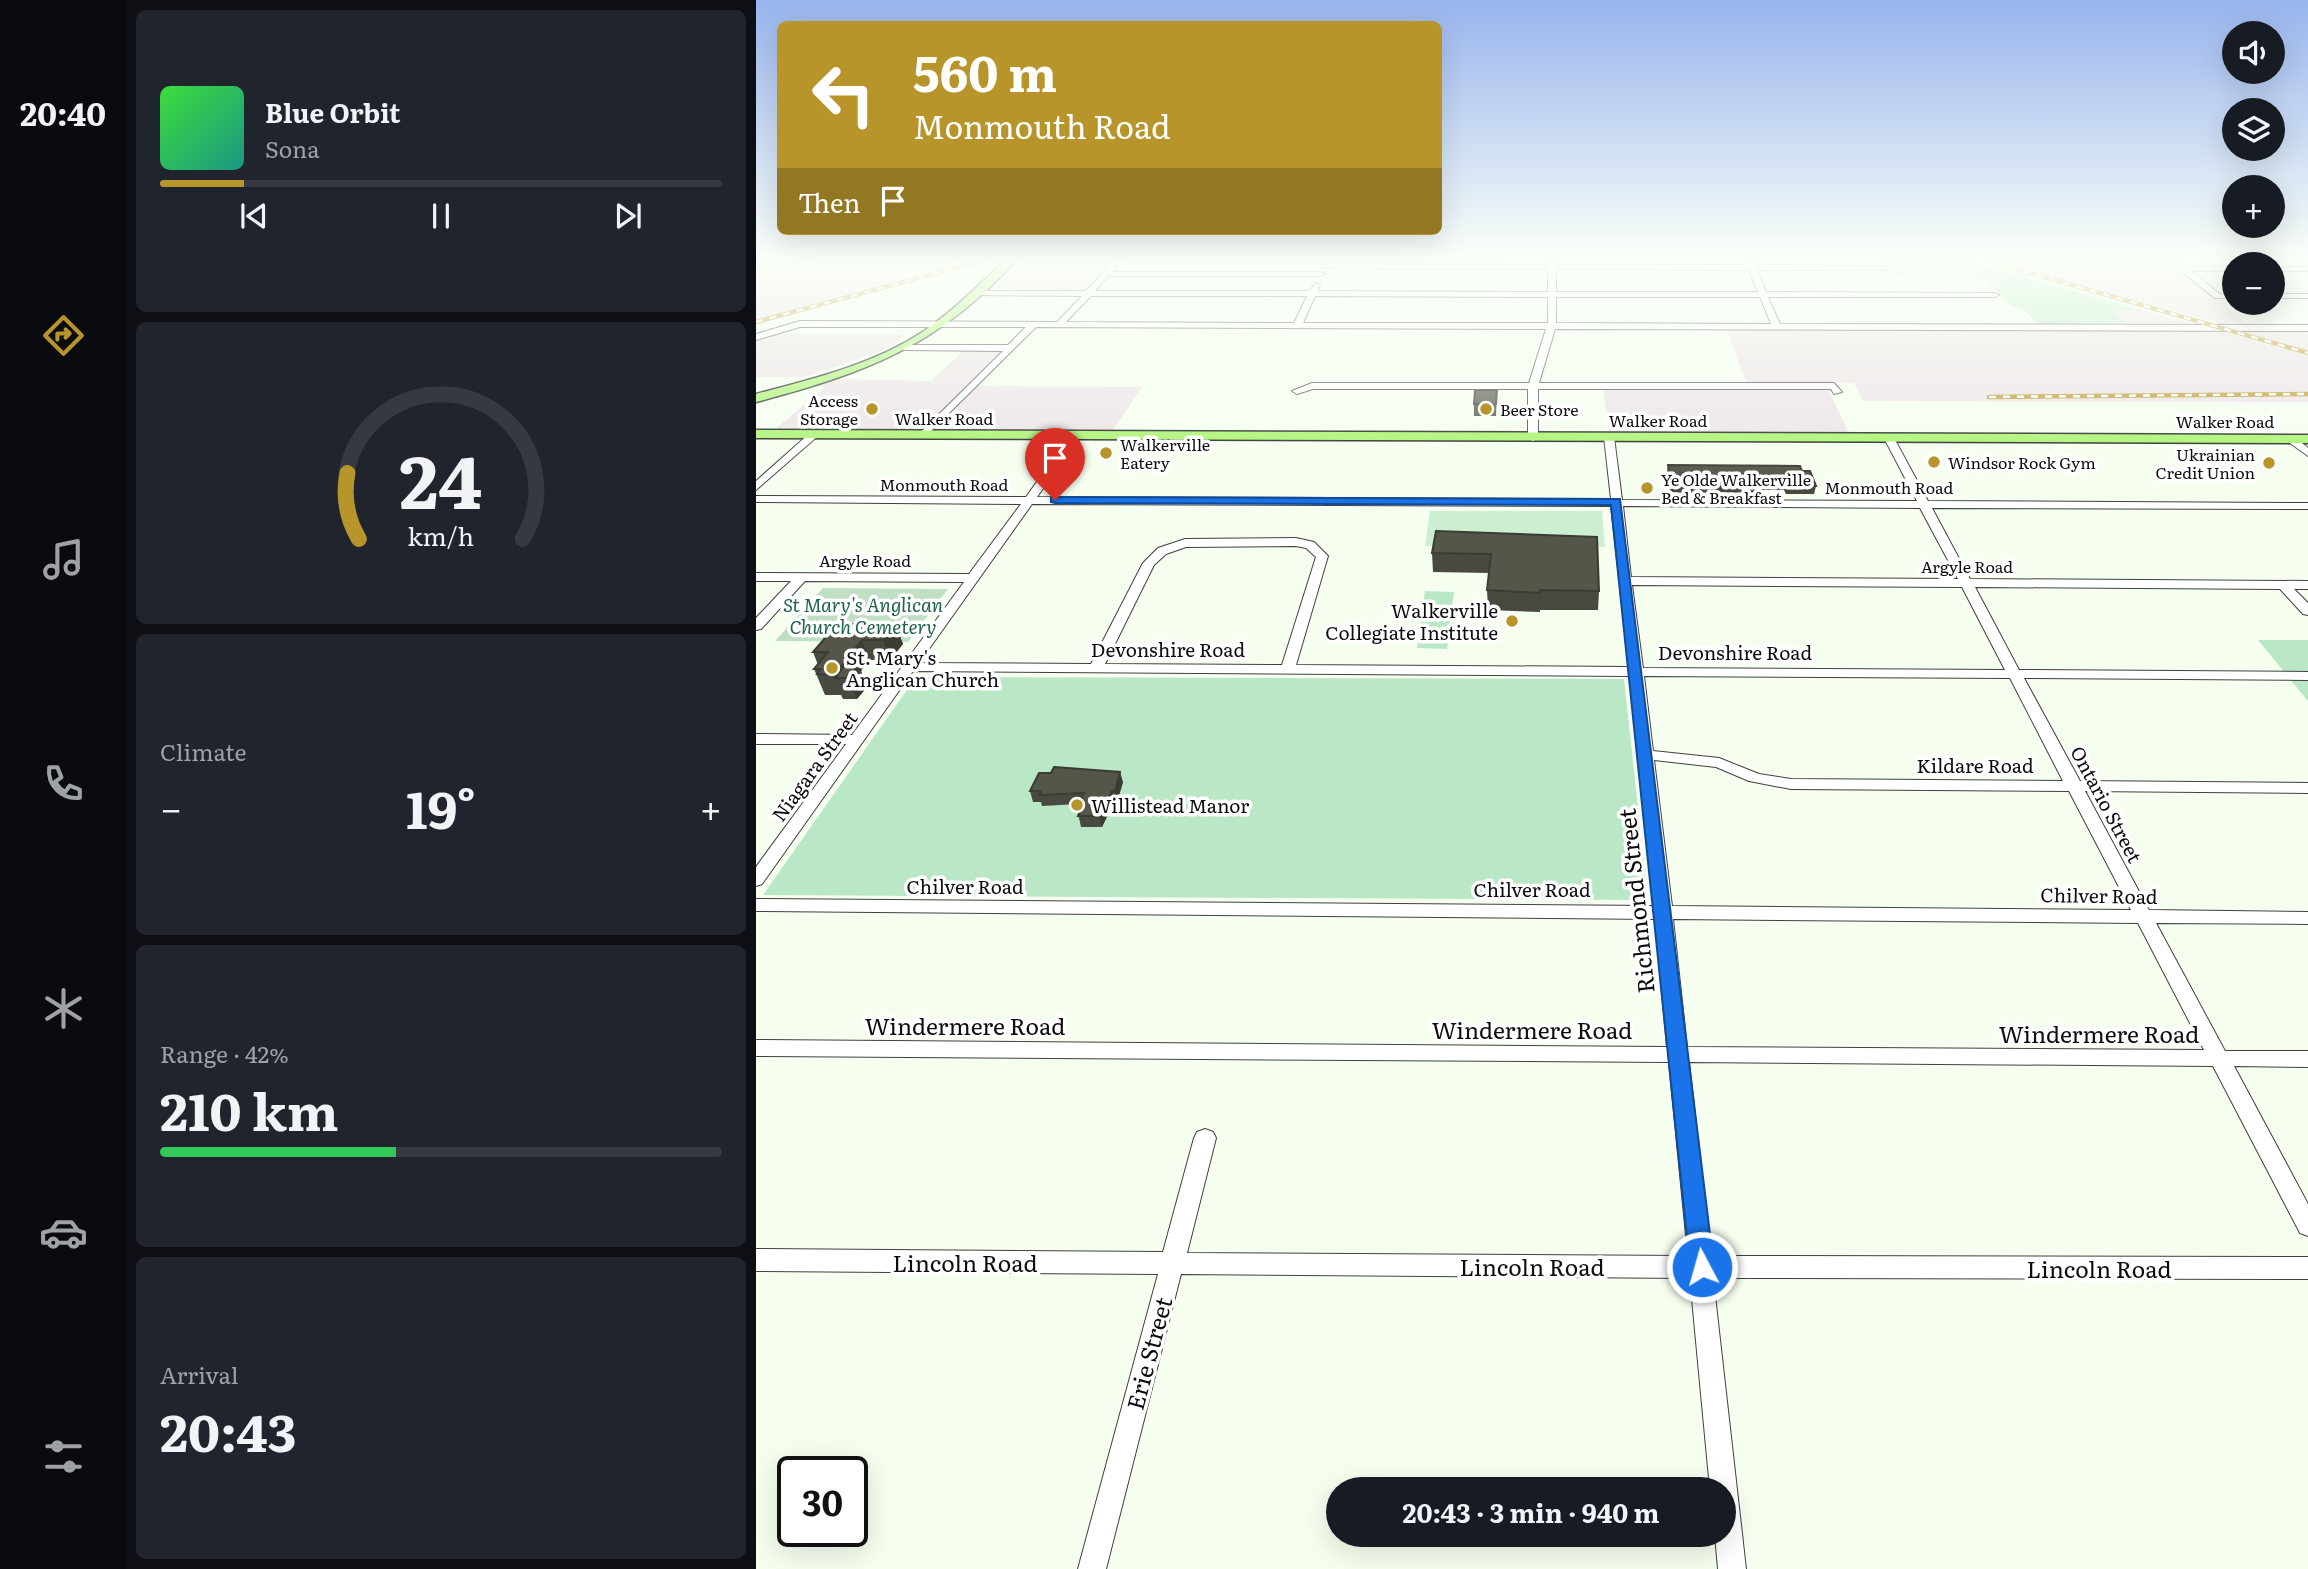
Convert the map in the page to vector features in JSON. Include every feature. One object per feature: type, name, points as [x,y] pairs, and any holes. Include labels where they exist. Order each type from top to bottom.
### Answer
[{"type":"main road","points":[[756,398],[838,374],[903,348],[927,332]]},
{"type":"main road","name":"Walker Road","points":[[756,434],[2308,439]]},
{"type":"street","points":[[924,435],[1025,332]]},
{"type":"street","points":[[1533,438],[1533,386],[1547,332]]},
{"type":"street","points":[[903,348],[1009,348]]},
{"type":"street","points":[[1297,391],[1312,386],[1628,384],[1834,386],[1837,392],[1746,392],[1728,387]]},
{"type":"street","points":[[756,487],[814,435]]},
{"type":"street","name":"Niagara Street","points":[[756,880],[1075,436]]},
{"type":"street","name":"Richmond Street","points":[[1609,438],[1702,1267],[1732,1569]]},
{"type":"street","name":"Ontario Street","points":[[1889,438],[2308,1226]]},
{"type":"street","points":[[2291,439],[2308,453]]},
{"type":"street","name":"Monmouth Road","points":[[756,499],[2308,506]]},
{"type":"street","points":[[1096,668],[1149,563],[1162,551],[1185,543],[1281,542],[1310,545],[1322,556],[1288,669]]},
{"type":"street","name":"Argyle Road","points":[[756,577],[973,578]]},
{"type":"street","points":[[756,626],[802,577]]},
{"type":"street","name":"Argyle Road","points":[[1626,581],[2308,585]]},
{"type":"street","points":[[2284,585],[2308,611]]},
{"type":"street","name":"Devonshire Road","points":[[909,667],[2308,676]]},
{"type":"street","points":[[756,739],[857,740]]},
{"type":"street","name":"Kildare Road","points":[[1646,755],[1719,763],[1755,778],[1791,784],[2308,788]]},
{"type":"street","name":"Chilver Road","points":[[756,905],[2308,918]]},
{"type":"street","name":"Windermere Road","points":[[756,1048],[2308,1059]]},
{"type":"street","name":"Erie Street","points":[[1092,1569],[1205,1138]]},
{"type":"street","name":"Lincoln Road","points":[[756,1260],[1702,1267],[2308,1268]]},
{"type":"shaded area","points":[[1728,332],[2226,332],[2308,356],[2308,402],[1863,401],[1854,383],[1825,382],[1850,436],[1610,434],[1602,385],[1746,382]]},
{"type":"shaded area","points":[[2241,332],[2308,332],[2308,352]]},
{"type":"shaded area","points":[[756,335],[906,335],[884,350],[805,377],[756,377]]},
{"type":"shaded area","name":"Access Storage","points":[[964,350],[1004,350],[923,431],[772,432],[825,387],[816,386],[838,379],[931,381]]},
{"type":"shaded area","points":[[977,386],[1142,387],[1110,434],[935,432]]},
{"type":"green space","points":[[1430,511],[1602,511],[1605,547],[1425,546]]},
{"type":"green space","name":"St Mary's Anglican Church Cemetery","points":[[823,588],[948,589],[908,642],[775,641]]},
{"type":"green space","points":[[1425,591],[1454,592],[1447,649],[1417,648]]},
{"type":"green space","points":[[2258,640],[2308,640],[2308,701]]},
{"type":"green space","points":[[916,677],[1624,679],[1648,900],[763,895]]},
{"type":"building","points":[[1475,390],[1497,390],[1496,404],[1474,404]]},
{"type":"building","points":[[1668,465],[1800,466],[1802,471],[1810,471],[1816,486],[1787,485],[1785,481],[1759,481],[1760,484],[1706,483],[1707,485],[1671,483]]},
{"type":"building","points":[[1436,531],[1597,537],[1599,591],[1540,590],[1540,593],[1487,590],[1491,554],[1432,553]]},
{"type":"building","points":[[837,624],[895,624],[883,640],[862,640],[834,675],[817,674],[821,669],[814,669],[828,652],[813,652]]},
{"type":"building","points":[[844,666],[859,666],[849,678],[835,678]]},
{"type":"building","points":[[1054,767],[1120,772],[1115,791],[1112,791],[1099,816],[1078,816],[1081,809],[1077,809],[1084,793],[1039,795],[1041,791],[1030,791],[1039,773],[1051,773]]},
{"type":"railway","points":[[2236,332],[2308,353]]},
{"type":"railway","points":[[1989,397],[2308,394]]},
{"type":"place","name":"Access Storage","points":[[872,409]]},
{"type":"place","name":"Beer Store","points":[[1486,409]]},
{"type":"place","name":"Walkerville Eatery","points":[[1106,453]]},
{"type":"place","name":"Windsor Rock Gym","points":[[1934,462]]},
{"type":"place","name":"Ukrainian Credit Union","points":[[2269,463]]},
{"type":"place","name":"Ye Olde Walkerville Bed & Breakfast","points":[[1647,488]]},
{"type":"place","name":"Walkerville Collegiate Institute","points":[[1512,621]]},
{"type":"place","name":"St. Mary's Anglican Church","points":[[832,668]]},
{"type":"place","name":"Willistead Manor","points":[[1077,805]]},
{"type":"route","points":[[1055,500],[1616,502],[1702,1267]]}]
